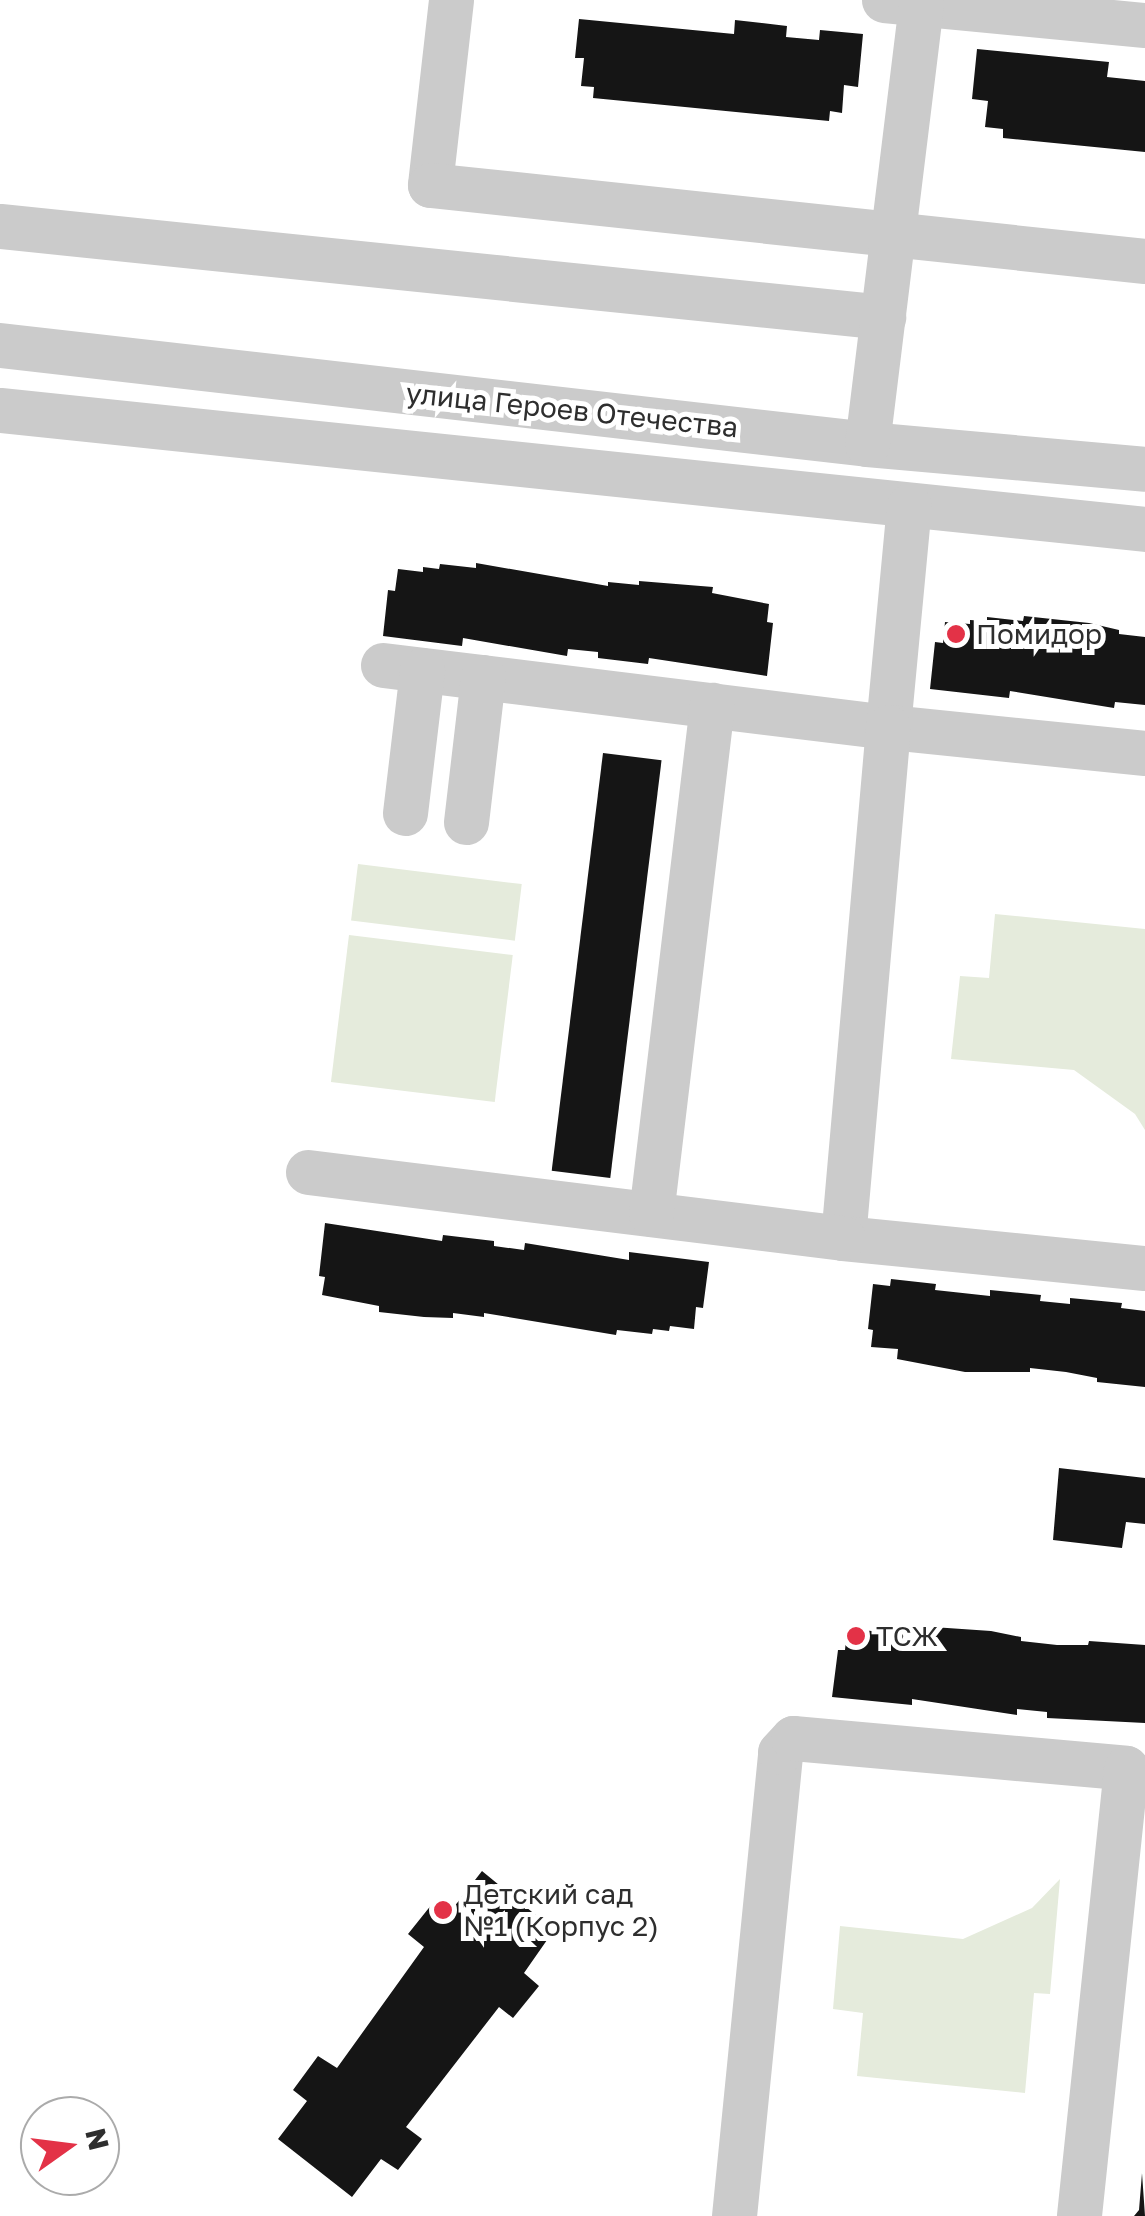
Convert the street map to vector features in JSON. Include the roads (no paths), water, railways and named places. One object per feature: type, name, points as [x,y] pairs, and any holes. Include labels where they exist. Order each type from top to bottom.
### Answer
[{"type":"street","points":[[452,0],[430,185],[1145,261]]},
{"type":"street","points":[[867,444],[894,234],[903,2],[1145,24]]},
{"type":"street","points":[[0,226],[883,317]]},
{"type":"street","name":"улица Героев Отечества","points":[[0,345],[867,444],[1145,468]]},
{"type":"street","points":[[0,410],[1145,529]]},
{"type":"street","points":[[843,1238],[909,506]]},
{"type":"street","points":[[405,813],[403,667],[1145,753]]},
{"type":"street","points":[[466,822],[483,677]]},
{"type":"street","points":[[651,1214],[712,705]]},
{"type":"street","points":[[308,1172],[843,1238],[1145,1268]]},
{"type":"street","points":[[734,2216],[780,1752],[794,1738],[1126,1768],[1079,2216]]},
{"type":"place","name":"Помидор","points":[[956,634]]},
{"type":"place","name":"ТСЖ","points":[[856,1636]]},
{"type":"place","name":"Детский сад №1 (Корпус 2)","points":[[443,1910]]}]
